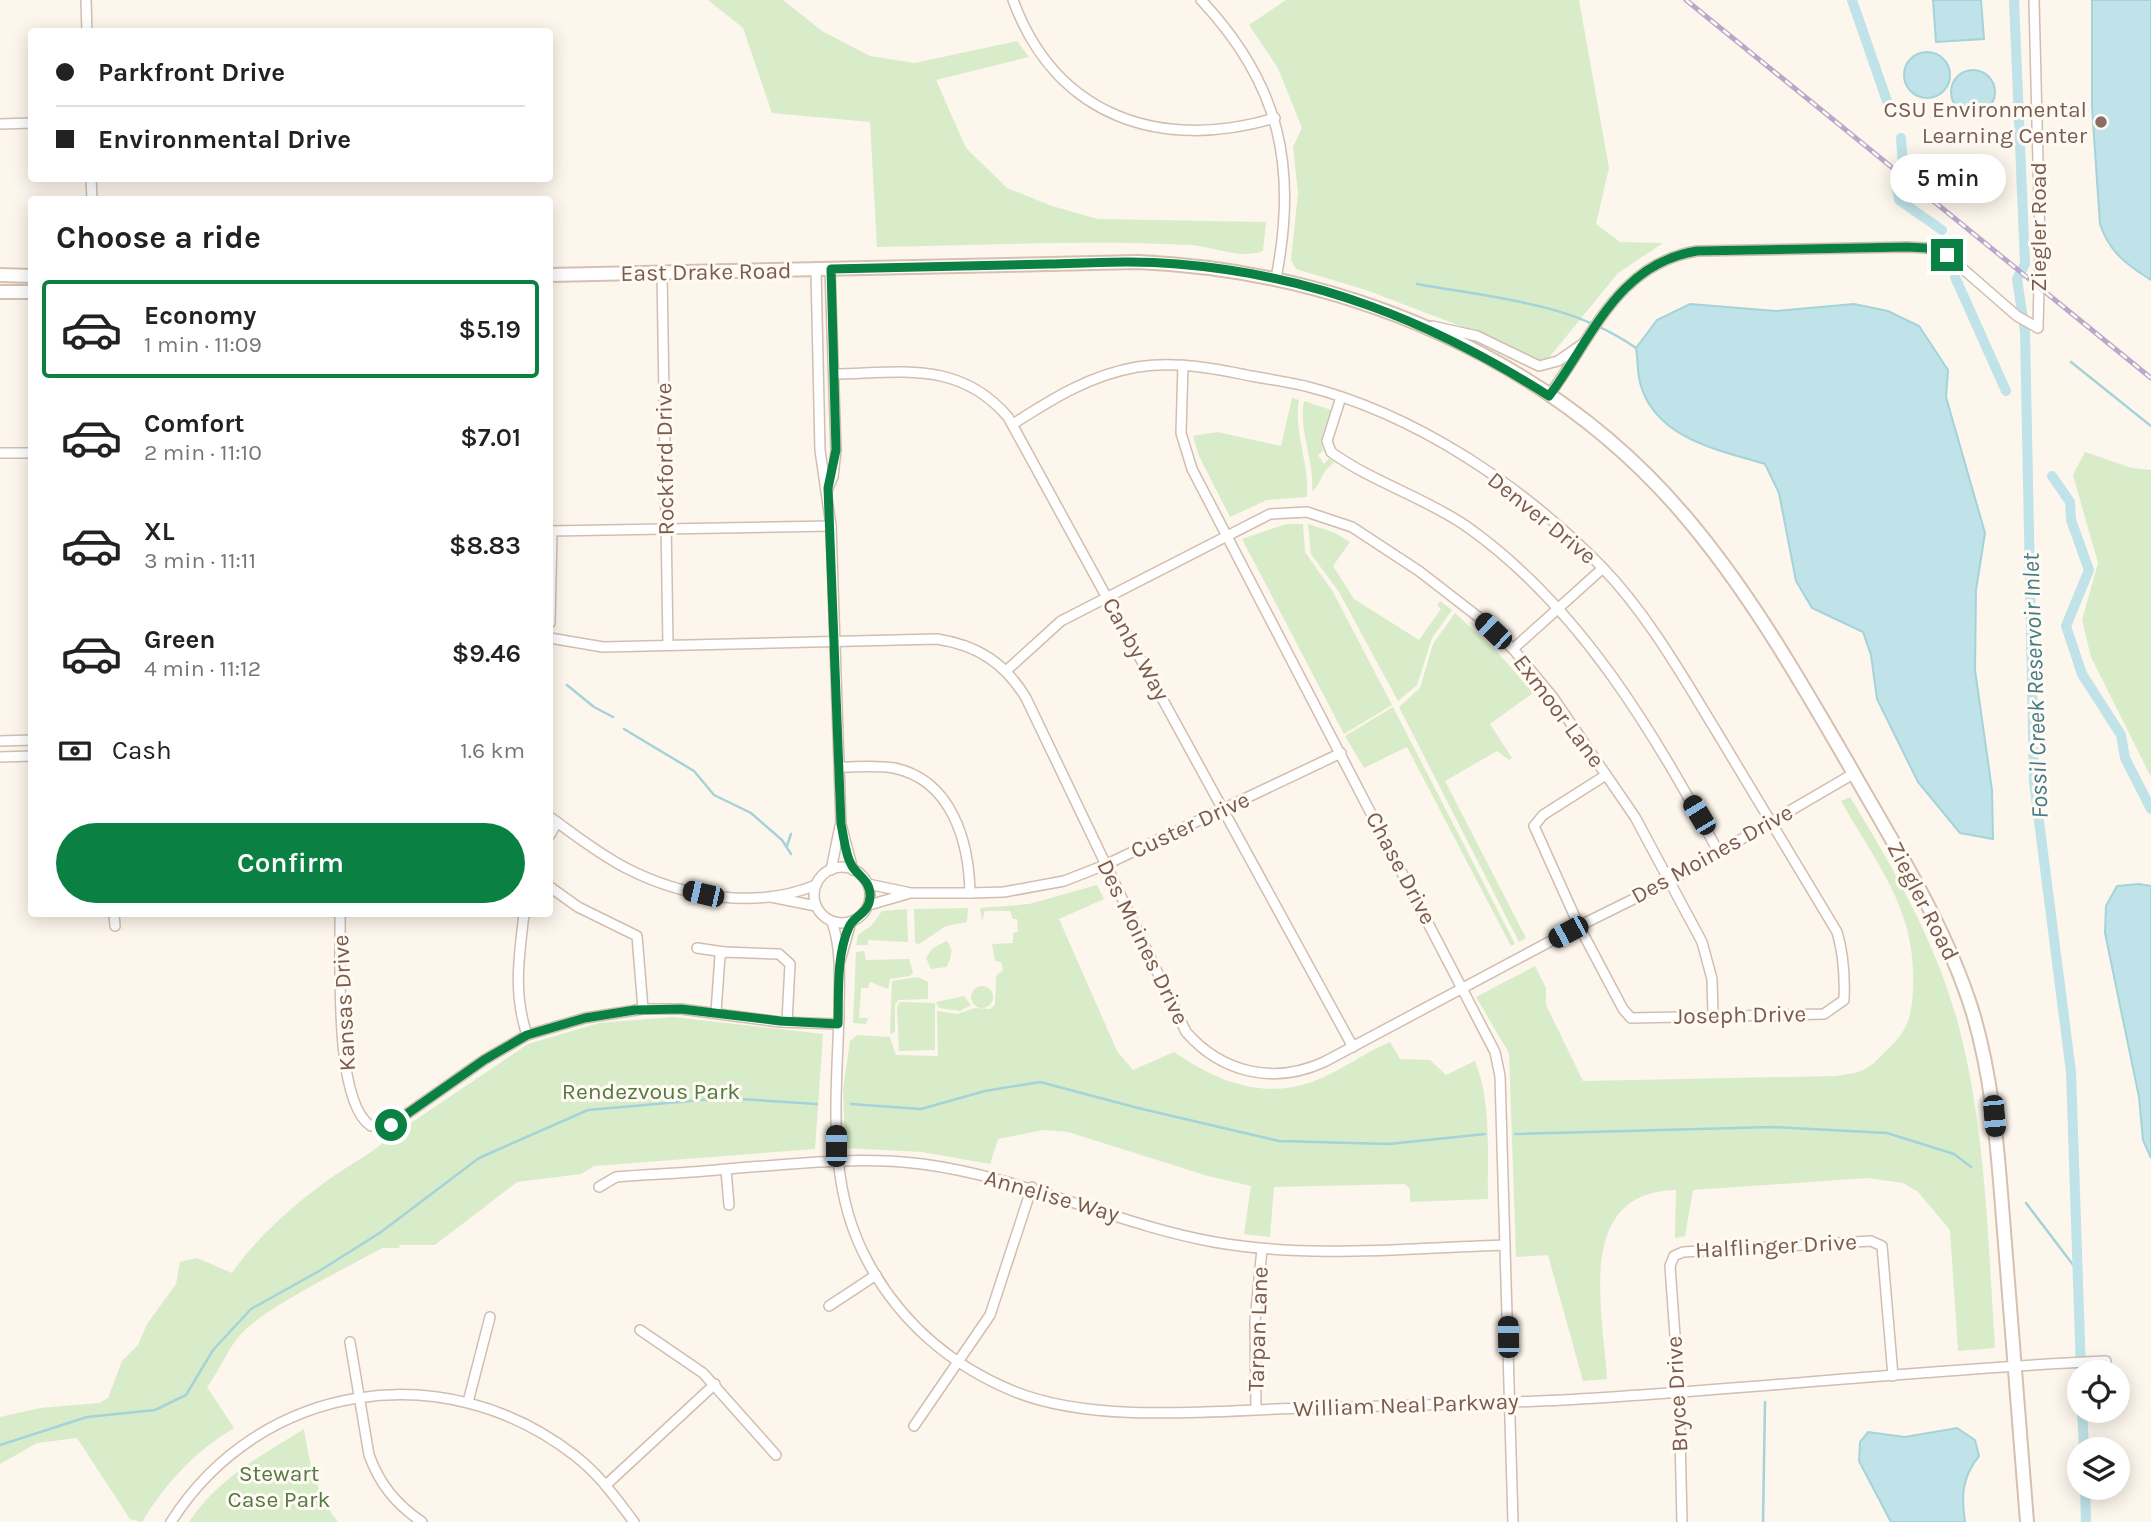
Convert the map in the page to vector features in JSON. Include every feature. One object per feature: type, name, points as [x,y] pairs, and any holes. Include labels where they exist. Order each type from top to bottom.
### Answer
[{"type":"main road","name":"East Drake Road","points":[[553,275],[1138,262],[1198,266],[1276,278],[1344,296],[1421,324],[1479,353],[1549,396]]},
{"type":"main road","points":[[0,277],[26,276]]},
{"type":"main road","points":[[0,292],[28,292]]},
{"type":"main road","name":"Ziegler Road","points":[[1549,396],[1595,430],[1652,482],[1706,542],[1753,606],[1915,877],[1956,966],[1972,1012],[1994,1116],[2027,1522]]},
{"type":"street","points":[[86,0],[87,28]]},
{"type":"street","points":[[1013,0],[1031,41],[1068,85],[1123,118],[1168,131],[1191,132],[1234,129],[1275,118]]},
{"type":"street","points":[[1201,0],[1238,43],[1258,78],[1275,118],[1285,166],[1287,197],[1276,278]]},
{"type":"street","name":"Ziegler Road","points":[[1586,342],[1627,284],[1656,263],[1676,254],[1697,251],[1926,248],[1947,255],[2017,316],[2038,328],[2040,244],[2034,0]]},
{"type":"street","points":[[0,124],[28,123]]},
{"type":"street","points":[[828,488],[836,450],[831,269]]},
{"type":"street","points":[[816,270],[820,450],[828,488],[831,526],[841,824],[853,870],[868,884],[869,905],[865,912],[851,922],[832,922]]},
{"type":"street","name":"Rockford Drive","points":[[662,272],[668,645]]},
{"type":"street","points":[[1421,324],[1477,336],[1539,366],[1558,361],[1586,342]]},
{"type":"street","points":[[1549,396],[1586,342]]},
{"type":"street","name":"Denver Drive","points":[[1013,424],[1065,392],[1108,374],[1136,367],[1183,365],[1305,386],[1340,397],[1427,435],[1468,459],[1552,520],[1603,568],[1660,641],[1837,932],[1844,953],[1844,1000]]},
{"type":"street","name":"Chase Drive","points":[[1183,365],[1181,419],[1184,446],[1226,534],[1495,1052],[1501,1116],[1513,1522]]},
{"type":"street","name":"Canby Way","points":[[834,374],[944,375],[984,393],[1013,424],[1353,1047]]},
{"type":"street","points":[[1340,397],[1327,441],[1331,452],[1466,526],[1529,579],[1558,609],[1616,681],[1719,853]]},
{"type":"street","points":[[0,453],[28,453]]},
{"type":"street","name":"Exmoor Lane","points":[[1007,670],[1046,632],[1247,523],[1269,514],[1307,512],[1352,527],[1419,571],[1481,619],[1513,649],[1552,696],[1635,817],[1702,943],[1712,979],[1713,1015]]},
{"type":"street","points":[[553,531],[831,526]]},
{"type":"street","points":[[1513,649],[1603,568]]},
{"type":"street","name":"Des Moines Drive","points":[[553,639],[589,646],[835,640],[954,641],[984,653],[1007,670],[1026,698],[1178,1019],[1208,1053],[1247,1072],[1282,1074],[1315,1067],[1578,926],[1668,882],[1853,774]]},
{"type":"street","points":[[0,741],[28,740]]},
{"type":"street","name":"Custer Drive","points":[[868,884],[911,893],[970,893],[1037,887],[1105,865],[1341,754]]},
{"type":"street","points":[[0,757],[28,756]]},
{"type":"street","points":[[839,766],[894,768],[929,786],[951,810],[962,833],[968,852],[970,893]]},
{"type":"street","points":[[1578,926],[1534,826],[1543,816],[1606,775]]},
{"type":"street","points":[[553,820],[600,853],[661,883],[703,894],[732,898],[770,897],[816,906],[832,922],[839,964]]},
{"type":"street","points":[[770,897],[816,885],[831,870],[841,824]]},
{"type":"street","points":[[831,870],[853,870]]},
{"type":"street","points":[[816,885],[816,906]]},
{"type":"street","points":[[553,889],[578,907],[637,936],[643,1009]]},
{"type":"street","name":"Custer Drive","points":[[869,905],[911,893]]},
{"type":"street","points":[[114,917],[115,926]]},
{"type":"street","name":"Kansas Drive","points":[[340,917],[345,1070],[360,1116],[371,1126],[391,1125],[484,1060],[527,1035]]},
{"type":"street","points":[[524,917],[516,980],[517,998],[527,1035],[585,1018],[643,1009],[716,1012],[787,1022],[838,1024]]},
{"type":"street","points":[[839,964],[851,922]]},
{"type":"street","name":"Joseph Drive","points":[[1578,926],[1622,1009],[1630,1018],[1824,1014],[1844,1000]]},
{"type":"street","points":[[697,948],[779,954],[786,958],[790,964],[787,1022]]},
{"type":"street","points":[[716,1012],[720,956],[724,952]]},
{"type":"street","name":"William Neal Parkway","points":[[839,964],[836,1160],[850,1223],[876,1275],[908,1320],[957,1362],[1014,1391],[1083,1409],[1256,1409],[1509,1402],[2067,1364]]},
{"type":"street","name":"Annelise Way","points":[[599,1187],[616,1177],[836,1160],[922,1164],[1032,1187],[1169,1231],[1262,1249],[1333,1251],[1505,1245]]},
{"type":"street","points":[[726,1170],[729,1205]]},
{"type":"street","points":[[914,1426],[997,1299],[1032,1187]]},
{"type":"street","name":"Halflinger Drive","points":[[1670,1266],[1674,1256],[1696,1251],[1871,1241],[1882,1246],[1893,1376]]},
{"type":"street","name":"Tarpan Lane","points":[[1256,1409],[1255,1321],[1262,1249]]},
{"type":"street","name":"Bryce Drive","points":[[1670,1266],[1679,1392],[1682,1522]]},
{"type":"street","points":[[829,1306],[876,1275]]},
{"type":"street","points":[[468,1402],[490,1317]]},
{"type":"street","points":[[640,1330],[715,1384],[776,1455]]},
{"type":"street","points":[[350,1342],[369,1455],[375,1473],[388,1494],[422,1522]]},
{"type":"street","points":[[607,1485],[715,1384]]},
{"type":"street","points":[[171,1522],[189,1497],[222,1462],[272,1426],[300,1413],[359,1396],[418,1394],[468,1402],[518,1420],[544,1434],[575,1455],[607,1485],[634,1522]]},
{"type":"green space","points":[[708,0],[783,0],[822,31],[870,56],[915,63],[1017,41],[1029,57],[936,80],[966,148],[1007,188],[1052,206],[1098,219],[1266,222],[1263,251],[1245,254],[1189,245],[1111,243],[877,247],[870,122],[772,113],[743,28]]},
{"type":"green space","points":[[1286,0],[1579,0],[1609,168],[1596,224],[1620,242],[1663,243],[1618,273],[1547,360],[1533,361],[1476,332],[1366,290],[1296,269],[1291,260],[1298,193],[1293,147],[1302,128],[1278,68],[1249,25]]},
{"type":"green space","points":[[1292,398],[1299,400],[1298,424],[1307,497],[1267,500],[1230,517],[1199,456],[1193,436],[1217,432],[1281,446]]},
{"type":"green space","points":[[1304,401],[1331,410],[1321,439],[1323,451],[1318,455],[1324,464],[1329,458],[1334,463],[1312,491],[1303,423]]},
{"type":"green space","points":[[2085,452],[2132,468],[2151,470],[2151,777],[2091,657],[2082,620],[2098,563],[2073,475]]},
{"type":"green space","points":[[1286,524],[1303,524],[1305,552],[1333,592],[1392,705],[1344,734],[1242,539]]},
{"type":"green space","points":[[1308,524],[1333,532],[1350,542],[1333,566],[1354,599],[1419,640],[1441,609],[1437,605],[1440,601],[1452,610],[1432,638],[1417,685],[1398,701],[1339,592],[1311,554]]},
{"type":"green space","points":[[1455,613],[1499,654],[1533,693],[1490,724],[1512,758],[1509,760],[1497,751],[1445,781],[1526,938],[1519,942],[1399,707],[1420,688],[1433,644]]},
{"type":"green space","points":[[1393,707],[1515,944],[1511,946],[1407,747],[1364,768],[1345,736]]},
{"type":"green space","points":[[1850,797],[1913,908],[1939,966],[1959,1027],[1980,1146],[1995,1348],[1958,1351],[1950,1230],[1918,1192],[1903,1183],[1867,1178],[1693,1190],[1685,1236],[1675,1238],[1676,1190],[1644,1196],[1622,1211],[1608,1232],[1602,1259],[1600,1289],[1607,1379],[1583,1381],[1548,1255],[1516,1257],[1509,1053],[1476,997],[1535,966],[1546,988],[1546,1005],[1583,1081],[1836,1076],[1866,1068],[1897,1040],[1906,1027],[1913,989],[1913,961],[1902,912],[1881,868],[1841,801]]},
{"type":"green space","points":[[1097,885],[1104,899],[1059,919],[1117,1051],[1133,1070],[1174,1052],[1222,1079],[1257,1088],[1275,1089],[1293,1087],[1322,1078],[1390,1042],[1400,1059],[1430,1060],[1446,1075],[1475,1061],[1486,1111],[1488,1199],[1410,1202],[1410,1189],[1405,1184],[1274,1187],[1270,1237],[1244,1234],[1251,1186],[1208,1176],[1068,1132],[1043,1130],[998,1139],[990,1164],[922,1152],[845,1148],[843,1089],[850,1041],[857,1035],[890,1037],[896,1055],[938,1056],[937,1011],[957,1014],[975,1008],[990,1009],[995,1005],[996,976],[1003,970],[1001,962],[995,961],[992,944],[1013,943],[1013,933],[1018,932],[1017,919],[1013,919],[1010,911],[985,911],[982,921],[980,908],[1029,904]]},
{"type":"green space","points":[[968,908],[967,922],[946,926],[919,944],[915,943],[914,909]]},
{"type":"green space","points":[[907,909],[908,942],[868,940],[868,945],[856,945],[858,935],[872,925],[882,911]]},
{"type":"green space","points":[[946,941],[951,950],[948,964],[946,967],[931,969],[926,958],[932,949]]},
{"type":"green space","points":[[864,951],[866,960],[909,959],[913,972],[910,976],[890,979],[888,989],[870,982],[868,988],[861,988],[859,1018],[868,1018],[866,1024],[853,1023],[856,952]]},
{"type":"green space","points":[[918,977],[928,982],[928,999],[898,1000],[895,1005],[895,1032],[890,1034],[892,981]]},
{"type":"green space","points":[[982,986],[990,989],[993,997],[990,1005],[982,1008],[974,1005],[971,997],[974,989]]},
{"type":"green space","points":[[964,996],[971,1005],[960,1011],[939,1008],[936,1002]]},
{"type":"green space","points":[[900,1002],[935,1003],[935,1050],[899,1051],[897,1007]]},
{"type":"green space","name":"Rendezvous Park","points":[[673,1017],[823,1034],[815,1149],[594,1166],[581,1174],[517,1182],[435,1245],[383,1248],[320,1281],[253,1323],[237,1339],[207,1387],[234,1428],[206,1447],[182,1469],[142,1522],[130,1519],[77,1438],[37,1443],[0,1464],[0,1417],[40,1408],[99,1403],[108,1398],[122,1361],[138,1345],[147,1324],[176,1284],[180,1262],[197,1258],[232,1273],[267,1231],[309,1195],[528,1044],[599,1023]]},
{"type":"green space","name":"Stewart Case Park","points":[[304,1429],[315,1478],[338,1522],[189,1522],[200,1507],[227,1481]]},
{"type":"water","points":[[1933,0],[1981,0],[1984,39],[1936,42]]},
{"type":"water","points":[[2092,0],[2151,0],[2151,280],[2120,257],[2108,242],[2100,224],[2092,107]]},
{"type":"water","points":[[1927,52],[1943,59],[1950,75],[1943,91],[1927,98],[1911,91],[1904,75],[1911,59]]},
{"type":"water","points":[[1973,70],[1982,71],[1989,76],[1994,83],[1994,101],[1989,108],[1982,113],[1973,114],[1964,113],[1957,108],[1952,101],[1951,92],[1952,83],[1957,76],[1964,71]]},
{"type":"water","points":[[1690,304],[1776,311],[1854,304],[1888,311],[1919,326],[1948,370],[1946,397],[1985,533],[1976,590],[1975,670],[1992,790],[1993,839],[1960,833],[1918,782],[1877,699],[1871,655],[1863,632],[1812,608],[1796,581],[1779,493],[1765,464],[1692,440],[1661,419],[1649,404],[1640,382],[1636,348],[1657,320]]},
{"type":"water","points":[[2117,886],[2151,886],[2151,1158],[2143,1140],[2139,1097],[2105,933],[2106,906]]},
{"type":"water","points":[[1957,1428],[1975,1440],[1979,1456],[1964,1487],[1965,1522],[1891,1522],[1859,1461],[1860,1442],[1868,1432],[1905,1437]]},
{"type":"waterway","points":[[1852,0],[1888,104]]},
{"type":"waterway","name":"Fossil Creek Reservoir Inlet","points":[[2014,0],[2025,264],[2017,279],[2025,332],[2034,782],[2071,1072],[2081,1360]]},
{"type":"waterway","points":[[1901,138],[1903,165],[1895,177],[1899,200],[1942,230]]},
{"type":"waterway","points":[[1955,277],[2006,391]]},
{"type":"waterway","points":[[1417,284],[1503,298],[1558,311],[1611,333],[1636,348]]},
{"type":"waterway","points":[[2071,362],[2151,426]]},
{"type":"waterway","points":[[2052,476],[2070,502],[2071,520],[2089,570],[2066,626],[2082,674],[2121,735],[2125,758],[2151,809]]},
{"type":"waterway","points":[[567,685],[594,707],[613,717]]},
{"type":"waterway","points":[[624,729],[694,771],[714,795],[751,813],[782,840],[791,854]]},
{"type":"waterway","points":[[787,846],[791,834]]},
{"type":"waterway","points":[[851,1104],[921,1109],[985,1091],[1040,1082],[1279,1141],[1389,1144],[1485,1134]]},
{"type":"waterway","points":[[0,1445],[87,1417],[155,1410],[186,1395],[213,1350],[251,1309],[321,1270],[381,1232],[479,1158],[588,1110],[724,1098],[817,1104]]},
{"type":"waterway","points":[[1515,1134],[1772,1127],[1887,1133],[1954,1154],[1971,1167]]},
{"type":"waterway","points":[[2026,1203],[2077,1270]]},
{"type":"waterway","points":[[1763,1522],[1765,1402]]},
{"type":"waterway","name":"Fossil Creek Reservoir Inlet","points":[[2083,1423],[2083,1437]]},
{"type":"waterway","name":"Fossil Creek Reservoir Inlet","points":[[2085,1500],[2086,1522]]},
{"type":"railway","points":[[1686,0],[2151,378]]},
{"type":"place","name":"CSU Environmental Learning Center","points":[[2101,122]]},
{"type":"route","points":[[391,1125],[419,1103],[527,1035],[606,1013],[662,1008],[780,1021],[838,1024],[839,964],[847,929],[851,922],[865,912],[869,905],[870,891],[864,878],[853,870],[848,860],[841,824],[832,535],[828,488],[833,477],[836,450],[831,269],[1138,262],[1248,273],[1344,296],[1414,321],[1479,353],[1549,396],[1627,284],[1656,263],[1676,254],[1697,251],[1907,247],[1926,248],[1947,255]]}]
